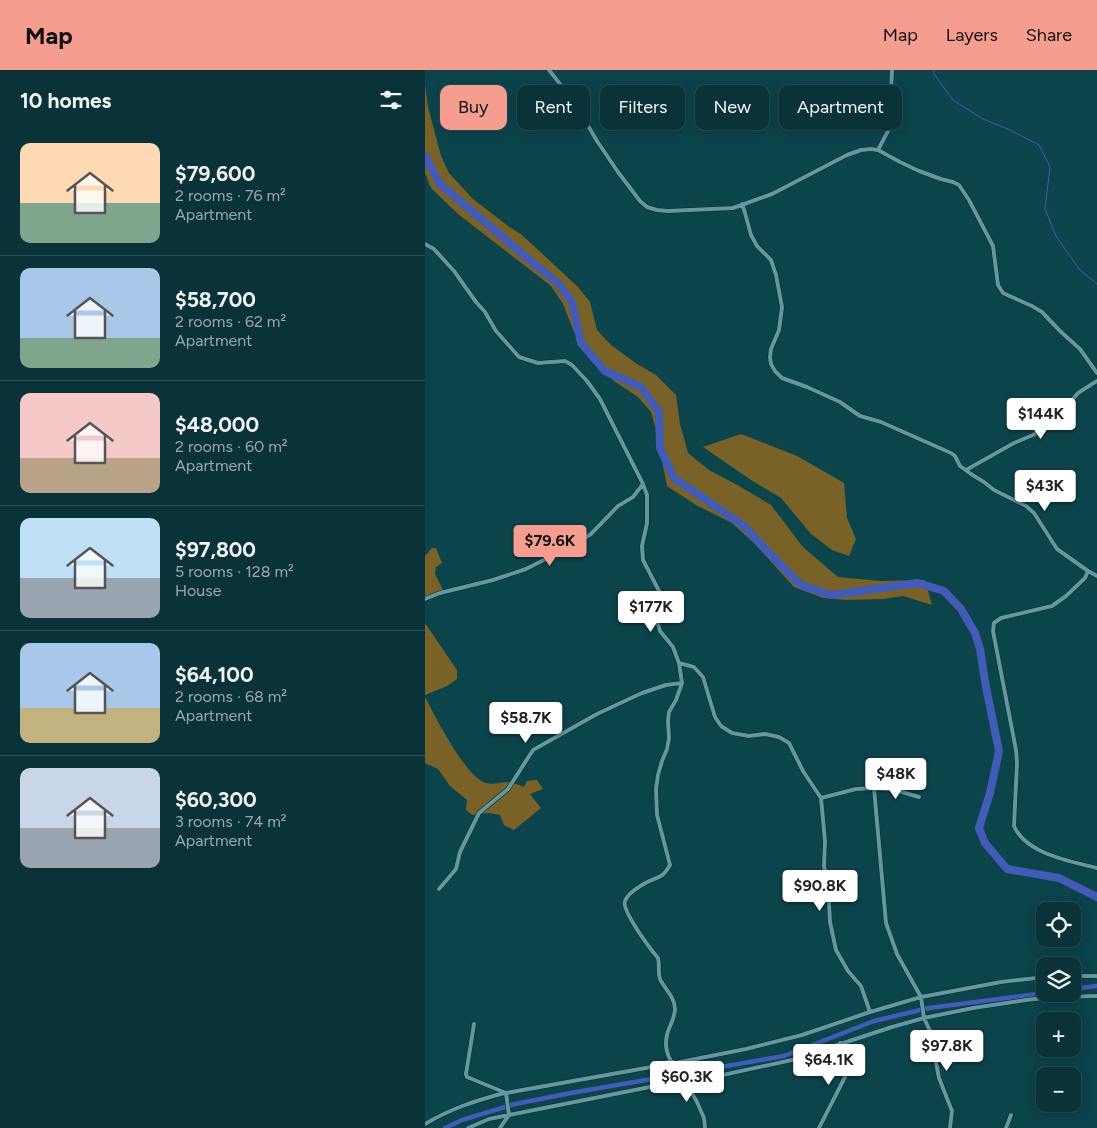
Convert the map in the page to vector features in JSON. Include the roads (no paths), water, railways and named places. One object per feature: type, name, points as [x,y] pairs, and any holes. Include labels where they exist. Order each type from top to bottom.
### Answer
[{"type":"street","points":[[549,70],[575,98],[597,142],[640,201],[647,207],[657,210],[733,208],[772,194],[847,155],[871,148],[919,171],[959,185],[993,246],[1000,290],[1042,312],[1059,331],[1080,349],[1097,373]]},
{"type":"street","points":[[878,150],[888,131],[880,107],[891,92],[892,70]]},
{"type":"street","points":[[742,204],[751,235],[757,246],[771,260],[776,275],[782,308],[779,330],[771,349],[771,364],[775,371],[782,378],[840,402],[860,416],[881,422],[951,453],[955,456],[960,466],[994,490],[1026,506],[1034,513],[1057,549],[1097,576]]},
{"type":"street","points":[[425,244],[434,249],[453,271],[485,312],[497,331],[519,357],[538,363],[565,361],[572,365],[587,381],[600,399],[647,495],[647,523],[642,546],[643,560],[659,591],[658,624],[660,631],[673,647],[679,662],[683,683],[669,712],[669,738],[658,775],[656,789],[657,815],[670,865],[660,878],[651,880],[637,888],[625,901],[625,906],[628,915],[659,958],[659,980],[673,1001],[675,1009],[674,1018],[666,1038],[666,1053],[673,1062],[680,1082],[689,1088],[697,1102],[704,1118],[705,1128]]},
{"type":"street","points":[[966,470],[1033,435],[1055,420],[1078,393],[1097,381]]},
{"type":"street","points":[[425,600],[440,593],[493,580],[526,569],[577,543],[591,534],[618,506],[633,497],[643,484]]},
{"type":"street","points":[[1088,571],[1085,578],[1059,602],[1046,608],[1001,618],[994,623],[993,631],[1016,750],[1014,826],[1017,833],[1027,843],[1049,855],[1097,868]]},
{"type":"street","points":[[679,662],[694,667],[703,677],[715,717],[721,726],[732,733],[749,736],[765,734],[779,736],[789,744],[803,771],[821,798],[825,841],[824,866],[828,884],[830,922],[836,950],[848,971],[861,986],[870,1012]]},
{"type":"street","points":[[439,889],[456,869],[460,852],[479,813],[508,789],[533,750],[597,714],[642,693],[666,685],[683,683]]},
{"type":"street","points":[[821,798],[856,789],[874,788],[895,790],[919,797]]},
{"type":"street","points":[[874,788],[886,923],[897,954],[921,996],[939,1078],[952,1111],[950,1128]]},
{"type":"street","points":[[1081,976],[1097,976]]},
{"type":"street","points":[[425,1124],[469,1103],[746,1049],[802,1035],[921,996],[1036,978]]},
{"type":"street","points":[[468,1128],[509,1115],[709,1078],[792,1060],[925,1018],[1026,1000],[1097,996]]},
{"type":"street","points":[[474,1024],[467,1077],[506,1095]]},
{"type":"street","points":[[819,1128],[845,1077],[841,1043]]},
{"type":"street","points":[[500,1128],[509,1115],[506,1095]]},
{"type":"street","points":[[1006,1128],[1011,1115]]},
{"type":"waterway","points":[[934,70],[934,74],[953,100],[983,119],[1039,145],[1050,167],[1045,209],[1056,236],[1079,269],[1097,284]]},
{"type":"waterway","points":[[425,156],[440,184],[559,284],[572,302],[581,343],[605,371],[641,387],[659,412],[660,448],[674,478],[744,526],[801,585],[831,595],[918,583],[944,591],[961,609],[975,633],[980,649],[999,751],[990,793],[979,828],[985,843],[1007,869],[1059,878],[1097,897]]},
{"type":"waterway","points":[[1081,988],[1097,986]]},
{"type":"waterway","points":[[445,1128],[462,1120],[515,1104],[784,1056],[874,1021],[929,1008],[1036,994]]}]
